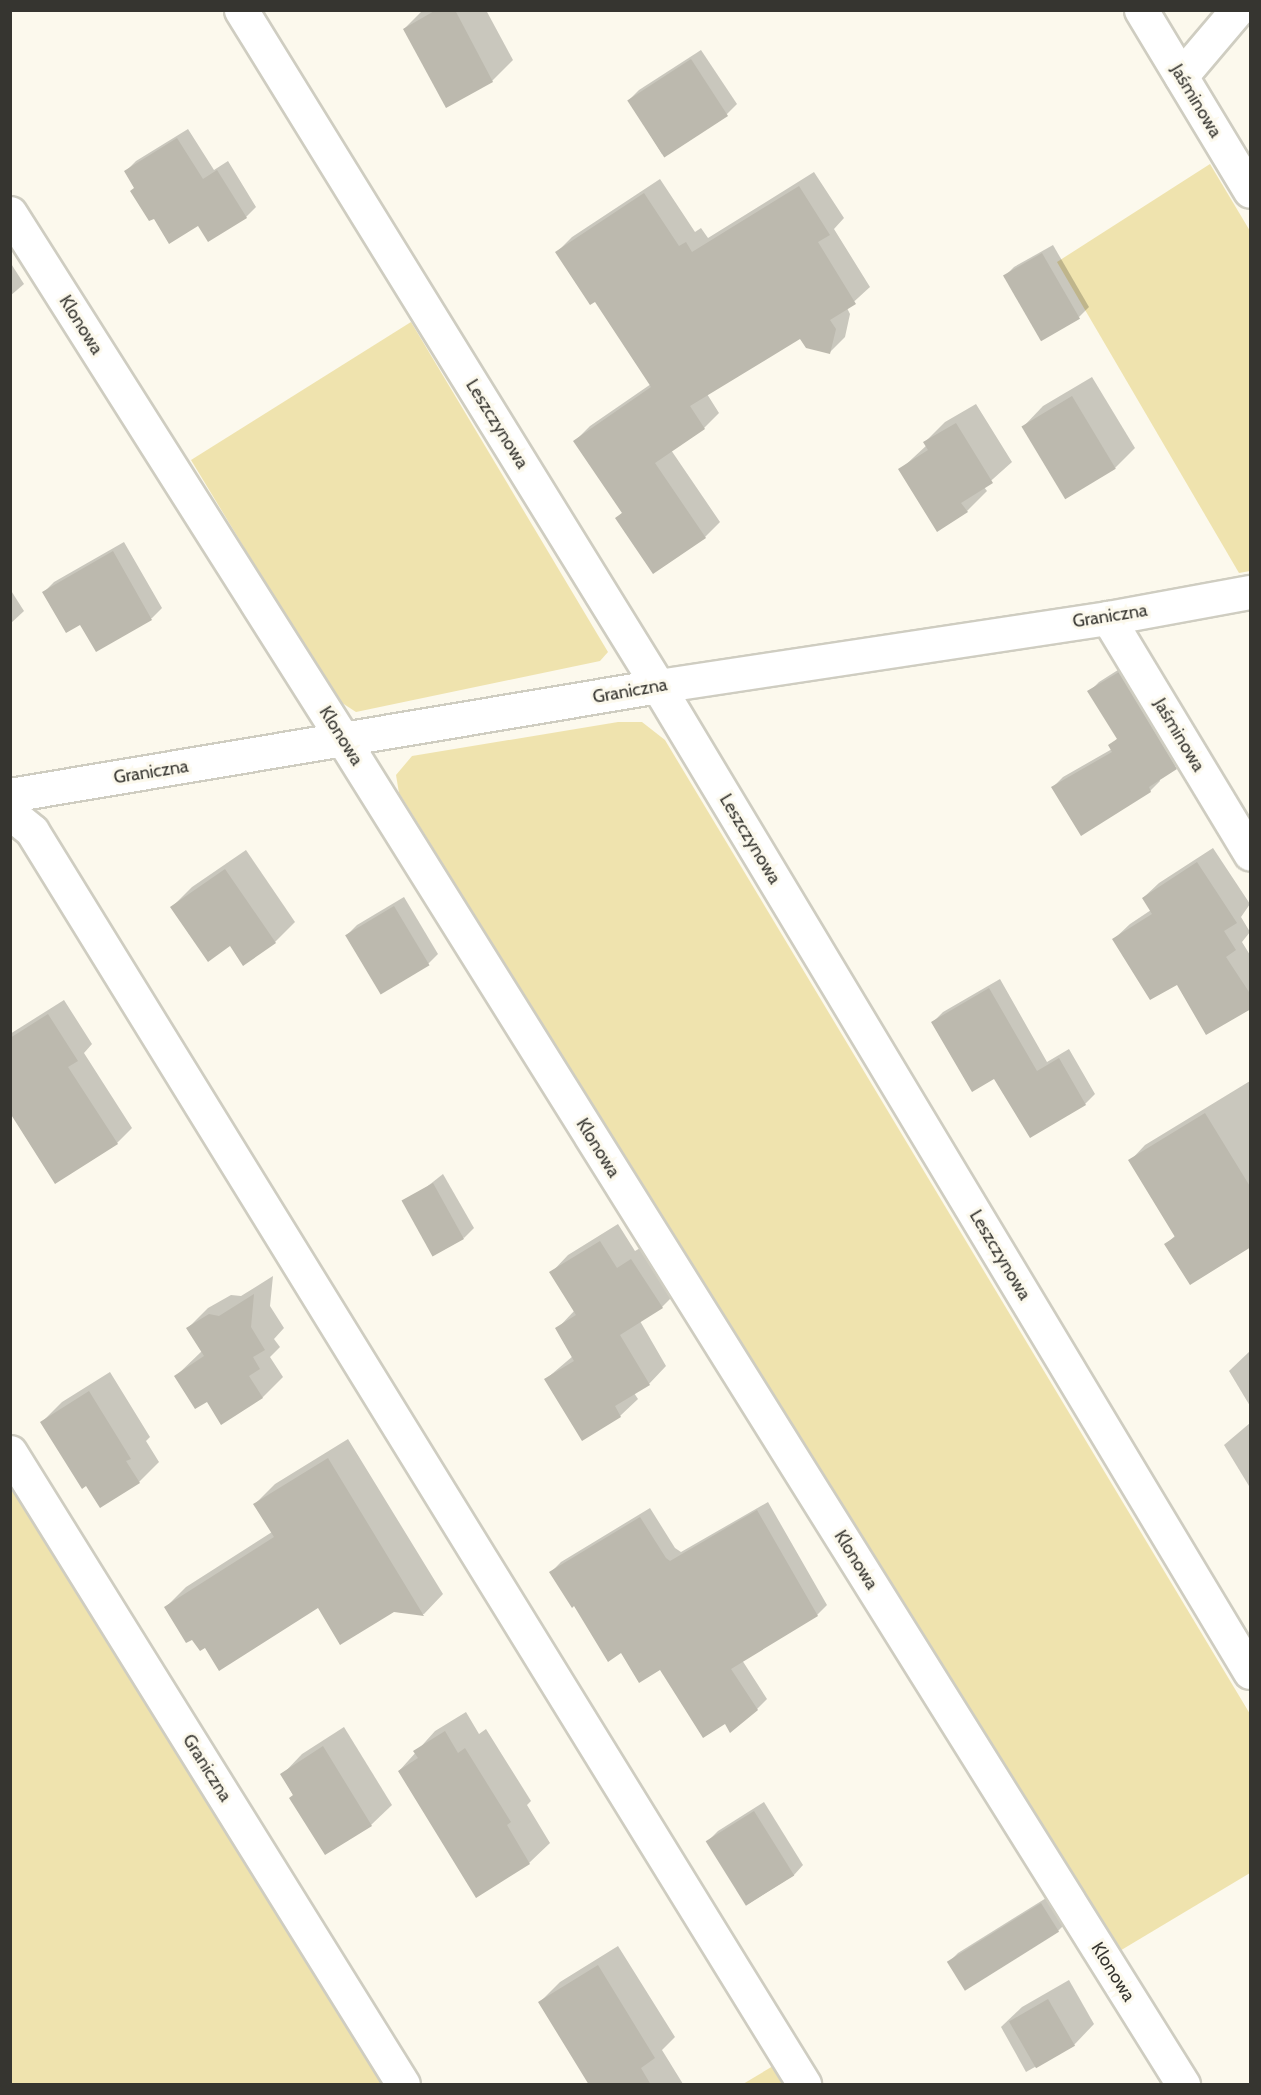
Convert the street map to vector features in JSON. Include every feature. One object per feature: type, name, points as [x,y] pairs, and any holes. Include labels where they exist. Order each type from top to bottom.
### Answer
[{"type":"street","name":"Leszczynowa","points":[[241,10],[658,686],[1251,1672]]},
{"type":"street","name":"Jaśminowa","points":[[1141,10],[1251,191]]},
{"type":"street","points":[[1181,76],[1238,10]]},
{"type":"street","name":"Klonowa","points":[[10,213],[344,741],[1183,2085]]},
{"type":"street","name":"Graniczna","points":[[10,795],[344,741],[658,686],[1108,618],[1251,592]]},
{"type":"street","name":"Jaśminowa","points":[[1108,618],[1251,853]]},
{"type":"street","points":[[10,813],[32,831],[804,2085]]},
{"type":"street","name":"Graniczna","points":[[10,1452],[403,2085]]},
{"type":"shaded area","points":[[1210,164],[1250,231],[1250,571],[1239,573],[1057,262]]},
{"type":"shaded area","points":[[411,322],[608,652],[600,661],[356,712],[336,699],[191,460]]},
{"type":"shaded area","points":[[618,722],[642,722],[665,740],[1250,1714],[1250,1873],[1118,1952],[399,793],[396,775],[412,756]]},
{"type":"shaded area","points":[[11,1480],[386,2084],[11,2084]]},
{"type":"shaded area","points":[[773,2066],[785,2084],[743,2084]]},
{"type":"building","points":[[436,10],[455,10],[493,82],[446,108],[403,29]]},
{"type":"building","points":[[691,59],[728,116],[664,157],[627,100]]},
{"type":"building","points":[[177,138],[203,179],[217,170],[247,218],[208,242],[198,226],[169,244],[154,219],[149,221],[130,191],[134,188],[124,171]]},
{"type":"building","points":[[799,186],[830,235],[818,242],[856,304],[830,320],[836,329],[830,354],[806,348],[800,339],[690,406],[705,429],[655,463],[706,538],[653,574],[615,518],[622,513],[573,441],[651,387],[595,302],[590,305],[555,252],[644,193],[679,246],[686,242],[692,252]]},
{"type":"building","points":[[1042,253],[1080,319],[1041,341],[1003,276]]},
{"type":"building","points":[[1072,396],[1116,469],[1065,499],[1021,426]]},
{"type":"building","points":[[956,423],[993,483],[961,503],[968,512],[937,532],[898,469],[928,450],[923,442]]},
{"type":"building","points":[[113,551],[152,620],[96,652],[80,625],[66,633],[42,592]]},
{"type":"building","points":[[1119,672],[1177,769],[1149,787],[1151,792],[1081,836],[1051,787],[1112,752],[1108,745],[1117,739],[1087,691]]},
{"type":"building","points":[[1197,862],[1237,923],[1224,931],[1236,950],[1226,957],[1251,995],[1251,1009],[1206,1035],[1177,985],[1150,1000],[1112,939],[1152,914],[1142,898]]},
{"type":"building","points":[[225,869],[276,943],[243,966],[230,946],[208,962],[170,907]]},
{"type":"building","points":[[394,906],[430,965],[381,995],[345,935]]},
{"type":"building","points":[[989,988],[1037,1071],[1059,1058],[1086,1105],[1030,1138],[994,1079],[972,1092],[931,1022]]},
{"type":"building","points":[[48,1014],[78,1061],[68,1067],[118,1144],[55,1184],[10,1113],[10,1038]]},
{"type":"building","points":[[1205,1113],[1251,1188],[1251,1247],[1190,1285],[1164,1244],[1175,1237],[1128,1160]]},
{"type":"building","points":[[433,1183],[464,1239],[433,1256],[402,1200]]},
{"type":"building","points":[[600,1241],[617,1268],[631,1259],[663,1308],[620,1335],[650,1385],[615,1406],[621,1417],[582,1441],[544,1379],[574,1361],[555,1328],[576,1315],[549,1272]]},
{"type":"building","points":[[254,1294],[251,1327],[265,1350],[253,1357],[260,1369],[249,1376],[263,1398],[221,1425],[207,1402],[195,1409],[174,1376],[204,1356],[186,1328],[209,1314],[219,1316]]},
{"type":"building","points":[[89,1391],[131,1459],[126,1461],[140,1483],[100,1508],[86,1486],[82,1489],[40,1422]]},
{"type":"building","points":[[328,1458],[424,1616],[394,1612],[340,1645],[318,1608],[219,1671],[205,1648],[200,1651],[192,1640],[186,1643],[164,1607],[274,1537],[253,1504]]},
{"type":"building","points":[[757,1510],[818,1616],[731,1669],[758,1710],[730,1733],[725,1724],[703,1738],[660,1670],[639,1683],[621,1653],[608,1662],[574,1606],[572,1608],[549,1572],[640,1517],[670,1561]]},
{"type":"building","points":[[445,1731],[458,1753],[465,1748],[511,1822],[507,1825],[530,1864],[476,1898],[398,1771],[418,1758],[413,1751]]},
{"type":"building","points":[[323,1746],[372,1826],[325,1855],[289,1798],[293,1795],[280,1774]]},
{"type":"building","points":[[754,1811],[794,1875],[746,1906],[706,1841]]},
{"type":"building","points":[[1041,1903],[1059,1932],[965,1991],[947,1962]]},
{"type":"building","points":[[598,1965],[655,2058],[641,2068],[651,2085],[589,2085],[538,2002]]},
{"type":"building","points":[[1048,1999],[1075,2046],[1036,2068],[1009,2022]]}]
